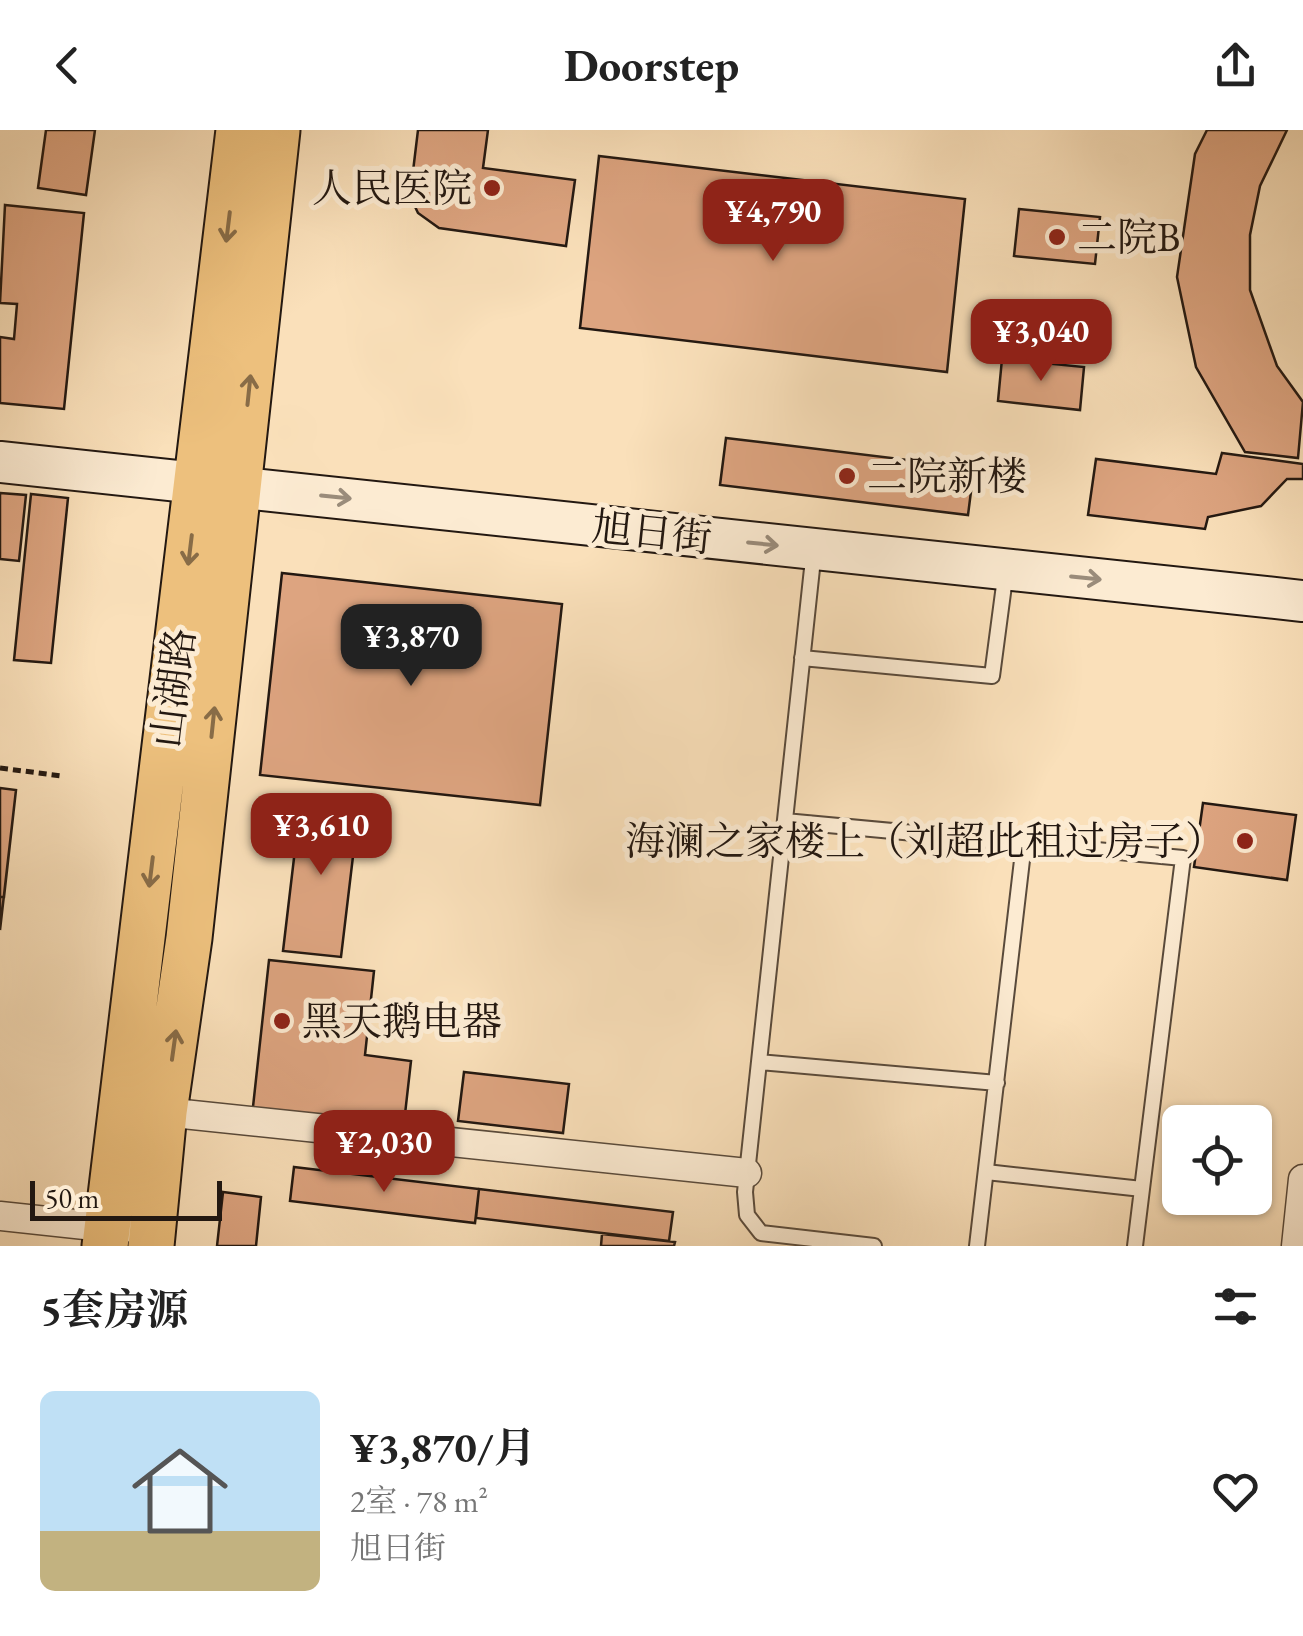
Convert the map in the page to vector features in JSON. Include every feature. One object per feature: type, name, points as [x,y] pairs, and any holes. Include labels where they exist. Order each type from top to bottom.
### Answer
[{"type":"main road","name":"山湖路","points":[[152,1239],[164,1112],[189,938],[239,130]]},
{"type":"main road","name":"山湖路","points":[[106,1237],[218,485],[277,130]]},
{"type":"main road","name":"旭日街","points":[[0,462],[1303,602]]},
{"type":"street","points":[[164,1112],[747,1173]]},
{"type":"street","points":[[1296,1246],[1303,1179]]},
{"type":"street","points":[[0,1216],[106,1237],[152,1239]]},
{"type":"lane","points":[[814,549],[747,1173],[747,1215],[769,1240],[874,1246]]},
{"type":"lane","points":[[802,658],[992,676],[1006,570]]},
{"type":"lane","points":[[785,821],[1183,858],[1136,1246]]},
{"type":"lane","points":[[977,1246],[1024,843]]},
{"type":"lane","points":[[759,1062],[997,1082]]},
{"type":"lane","points":[[986,1172],[1142,1189]]},
{"type":"path","points":[[0,768],[62,776]]},
{"type":"building","points":[[46,130],[95,130],[86,195],[38,188]]},
{"type":"building","name":"人民医院","points":[[418,130],[488,130],[483,168],[575,180],[566,246],[439,228],[418,213],[410,196]]},
{"type":"building","points":[[1207,130],[1287,130],[1260,186],[1250,235],[1250,290],[1277,366],[1303,402],[1298,458],[1245,452],[1196,367],[1177,277],[1195,154]]},
{"type":"building","points":[[599,156],[965,199],[947,372],[580,328]]},
{"type":"building","points":[[5,205],[84,213],[64,409],[0,403],[0,337],[14,339],[17,304],[0,303]]},
{"type":"building","name":"二院B","points":[[1019,209],[1100,217],[1095,264],[1014,256]]},
{"type":"building","points":[[1002,359],[1084,367],[1080,410],[998,401]]},
{"type":"building","name":"二院新楼","points":[[726,438],[974,468],[968,515],[720,485]]},
{"type":"building","points":[[1222,453],[1303,464],[1303,479],[1287,479],[1261,506],[1208,517],[1205,529],[1088,515],[1096,459],[1216,474]]},
{"type":"building","points":[[0,493],[26,495],[19,561],[0,559]]},
{"type":"building","points":[[31,494],[68,498],[51,663],[14,660]]},
{"type":"building","points":[[282,573],[562,604],[540,805],[260,775]]},
{"type":"building","points":[[0,788],[16,790],[0,930]]},
{"type":"building","points":[[0,788],[16,790],[4,897],[0,897]]},
{"type":"building","points":[[301,799],[359,806],[341,957],[283,951]]},
{"type":"building","name":"海澜之家楼上（刘超此租过房子）","points":[[1203,803],[1296,815],[1287,880],[1194,867]]},
{"type":"building","points":[[269,960],[374,971],[365,1055],[411,1061],[403,1132],[252,1116]]},
{"type":"building","points":[[464,1072],[569,1084],[563,1133],[458,1121]]},
{"type":"building","points":[[294,1167],[479,1189],[475,1223],[290,1201]]},
{"type":"building","points":[[479,1189],[673,1212],[669,1241],[476,1218]]},
{"type":"building","points":[[223,1192],[261,1197],[256,1246],[217,1246]]},
{"type":"building","points":[[602,1234],[675,1242],[674,1246],[601,1246]]},
{"type":"place","name":"人民医院","points":[[492,188]]},
{"type":"place","name":"二院B","points":[[1057,237]]},
{"type":"place","name":"二院新楼","points":[[847,476]]},
{"type":"place","name":"海澜之家楼上（刘超此租过房子）","points":[[1245,841]]},
{"type":"place","name":"黑天鹅电器","points":[[282,1021]]}]
